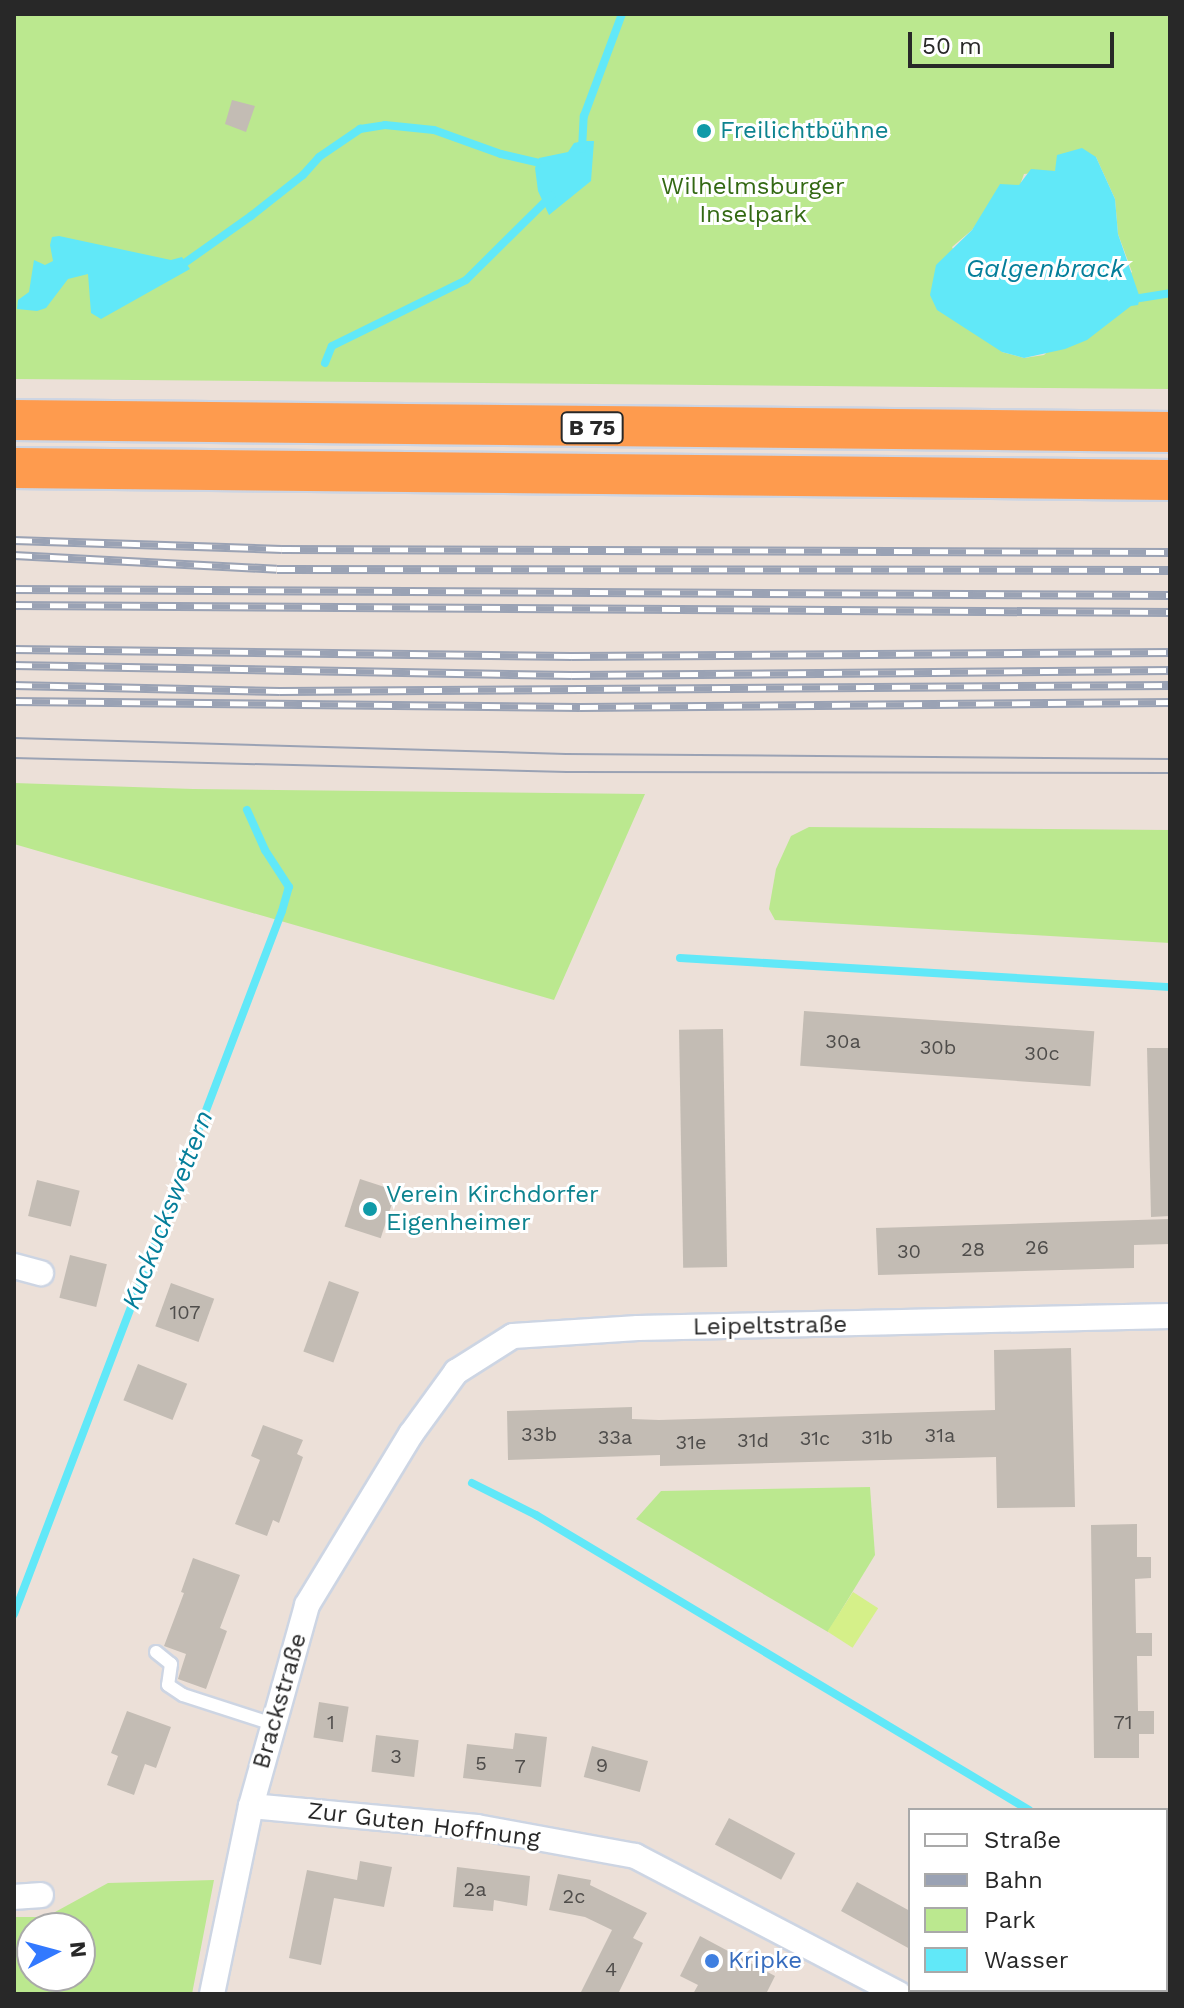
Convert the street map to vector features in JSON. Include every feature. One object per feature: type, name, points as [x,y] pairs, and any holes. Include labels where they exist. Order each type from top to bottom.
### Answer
[{"type":"highway","name":"B 75","points":[[14,420],[1170,432]]},
{"type":"highway","name":"B 75","points":[[14,468],[1170,480]]},
{"type":"street","points":[[14,1266],[41,1273]]},
{"type":"street","name":"Leipeltstraße","points":[[411,1434],[456,1372],[513,1336],[638,1328],[1170,1316]]},
{"type":"street","name":"Brackstraße","points":[[212,1994],[251,1806],[307,1605],[411,1434]]},
{"type":"street","name":"Zur Guten Hoffnung","points":[[251,1806],[477,1827],[635,1856],[899,1994]]},
{"type":"street","points":[[14,1897],[41,1895]]},
{"type":"lane","points":[[156,1652],[171,1664],[168,1685],[183,1695],[273,1724]]},
{"type":"green space","name":"Wilhelmsburger Inselpark","points":[[14,14],[1170,14],[1170,389],[14,379]],"holes":[[[1096,157],[1115,199],[1118,234],[1132,272],[1044,355],[1024,358],[1002,352],[952,247],[972,230],[987,209],[1020,185],[1024,174],[1055,171],[1058,167]]]},
{"type":"green space","points":[[14,783],[193,789],[645,794],[554,1000],[14,844]]},
{"type":"green space","points":[[809,827],[1170,830],[1170,943],[775,920],[769,909],[776,869],[791,836]]},
{"type":"green space","points":[[870,1487],[875,1555],[828,1632],[636,1519],[661,1491]]},
{"type":"green space","points":[[853,1592],[878,1608],[853,1648],[827,1631]]},
{"type":"green space","points":[[214,1880],[192,1994],[14,1994],[14,1917],[16,1992],[96,1992],[96,1912],[55,1912],[108,1883]]},
{"type":"water","points":[[594,141],[591,181],[549,215],[538,191],[535,168],[539,158],[568,152],[574,143]]},
{"type":"water","name":"Galgenbrack","points":[[1082,148],[1096,157],[1115,199],[1118,234],[1140,298],[1138,305],[1131,306],[1087,340],[1065,349],[1024,358],[1002,352],[937,310],[930,295],[936,265],[972,230],[1000,184],[1019,185],[1031,169],[1055,171],[1057,155]]},
{"type":"water","points":[[52,237],[171,260],[182,257],[190,269],[101,319],[91,313],[88,274],[68,279],[46,308],[37,311],[17,309],[18,300],[29,292],[34,260],[45,265],[53,261],[50,245]]},
{"type":"building","points":[[232,100],[255,106],[246,132],[225,124]]},
{"type":"building","points":[[804,1011],[1094,1031],[1090,1086],[800,1066]]},
{"type":"building","points":[[723,1029],[727,1267],[683,1268],[679,1030]]},
{"type":"building","points":[[1147,1048],[1170,1048],[1170,1216],[1151,1217]]},
{"type":"building","name":"Verein Kirchdorfer Eigenheimer","points":[[360,1179],[396,1191],[381,1238],[345,1227]]},
{"type":"building","points":[[37,1180],[80,1191],[71,1227],[28,1216]]},
{"type":"building","points":[[1170,1219],[1170,1244],[1134,1245],[1134,1268],[878,1275],[876,1228]]},
{"type":"building","points":[[70,1255],[107,1264],[96,1307],[59,1298]]},
{"type":"building","points":[[329,1281],[359,1292],[333,1362],[303,1351]]},
{"type":"building","points":[[171,1283],[214,1299],[198,1342],[155,1326]]},
{"type":"building","points":[[1071,1348],[1075,1507],[997,1508],[996,1457],[660,1466],[660,1455],[508,1460],[507,1411],[632,1407],[632,1419],[659,1420],[995,1410],[994,1350]]},
{"type":"building","points":[[138,1364],[187,1384],[173,1420],[123,1400]]},
{"type":"building","points":[[263,1425],[303,1440],[297,1454],[303,1457],[279,1523],[273,1520],[267,1536],[235,1524],[260,1460],[251,1456]]},
{"type":"building","points":[[1137,1524],[1137,1557],[1151,1557],[1151,1578],[1135,1579],[1136,1633],[1152,1633],[1152,1656],[1137,1656],[1138,1711],[1154,1711],[1154,1734],[1139,1734],[1139,1758],[1094,1758],[1091,1525]]},
{"type":"building","points":[[193,1558],[240,1575],[220,1628],[227,1631],[206,1689],[178,1679],[186,1654],[164,1646],[184,1593],[181,1592]]},
{"type":"building","points":[[319,1702],[349,1707],[343,1742],[313,1738]]},
{"type":"building","points":[[127,1711],[171,1727],[156,1768],[145,1764],[134,1795],[107,1785],[118,1756],[111,1753]]},
{"type":"building","points":[[515,1733],[547,1737],[541,1787],[463,1778],[467,1744],[513,1749]]},
{"type":"building","points":[[376,1735],[419,1740],[414,1777],[371,1772]]},
{"type":"building","points":[[592,1746],[648,1761],[640,1792],[584,1777]]},
{"type":"building","points":[[729,1818],[795,1853],[781,1880],[715,1844]]},
{"type":"building","points":[[360,1861],[392,1867],[384,1907],[334,1898],[321,1965],[289,1958],[307,1870],[357,1880]]},
{"type":"building","points":[[457,1867],[530,1876],[527,1906],[494,1900],[493,1911],[453,1907]]},
{"type":"building","points":[[558,1874],[591,1880],[590,1885],[647,1913],[633,1938],[643,1943],[618,1994],[580,1994],[612,1930],[585,1917],[549,1910]]},
{"type":"building","points":[[857,1882],[908,1910],[908,1948],[841,1911]]},
{"type":"building","points":[[700,1936],[775,1976],[766,1994],[693,1994],[698,1985],[680,1976]]},
{"type":"waterway","name":"Kuckuckswettern","points":[[582,149],[584,116],[622,14]]},
{"type":"waterway","points":[[186,262],[251,216],[303,175],[319,157],[360,129],[385,125],[434,130],[501,154],[537,162]]},
{"type":"waterway","name":"Kuckuckswettern","points":[[325,363],[332,346],[466,280],[551,196]]},
{"type":"waterway","points":[[1140,298],[1170,293]]},
{"type":"waterway","name":"Kuckuckswettern","points":[[14,1614],[289,887],[265,850],[247,810]]},
{"type":"waterway","points":[[680,958],[1170,987]]},
{"type":"waterway","points":[[472,1483],[536,1515],[1026,1808]]},
{"type":"tram line","points":[[14,738],[566,754],[1170,759]]},
{"type":"tram line","points":[[14,758],[567,772],[1170,773]]},
{"type":"railway","points":[[14,540],[282,549],[1170,552]]},
{"type":"railway","points":[[14,555],[277,569],[1170,570]]},
{"type":"railway","points":[[14,589],[1170,595]]},
{"type":"railway","points":[[14,605],[1170,612]]},
{"type":"railway","points":[[14,649],[572,656],[1170,652]]},
{"type":"railway","points":[[14,665],[572,675],[1170,670]]},
{"type":"railway","points":[[14,685],[280,691],[1170,685]]},
{"type":"railway","points":[[14,701],[580,707],[1170,702]]},
{"type":"place","name":"Freilichtbühne","points":[[704,131]]},
{"type":"place","name":"Verein Kirchdorfer Eigenheimer","points":[[370,1209]]},
{"type":"place","name":"Kripke","points":[[712,1961]]}]
